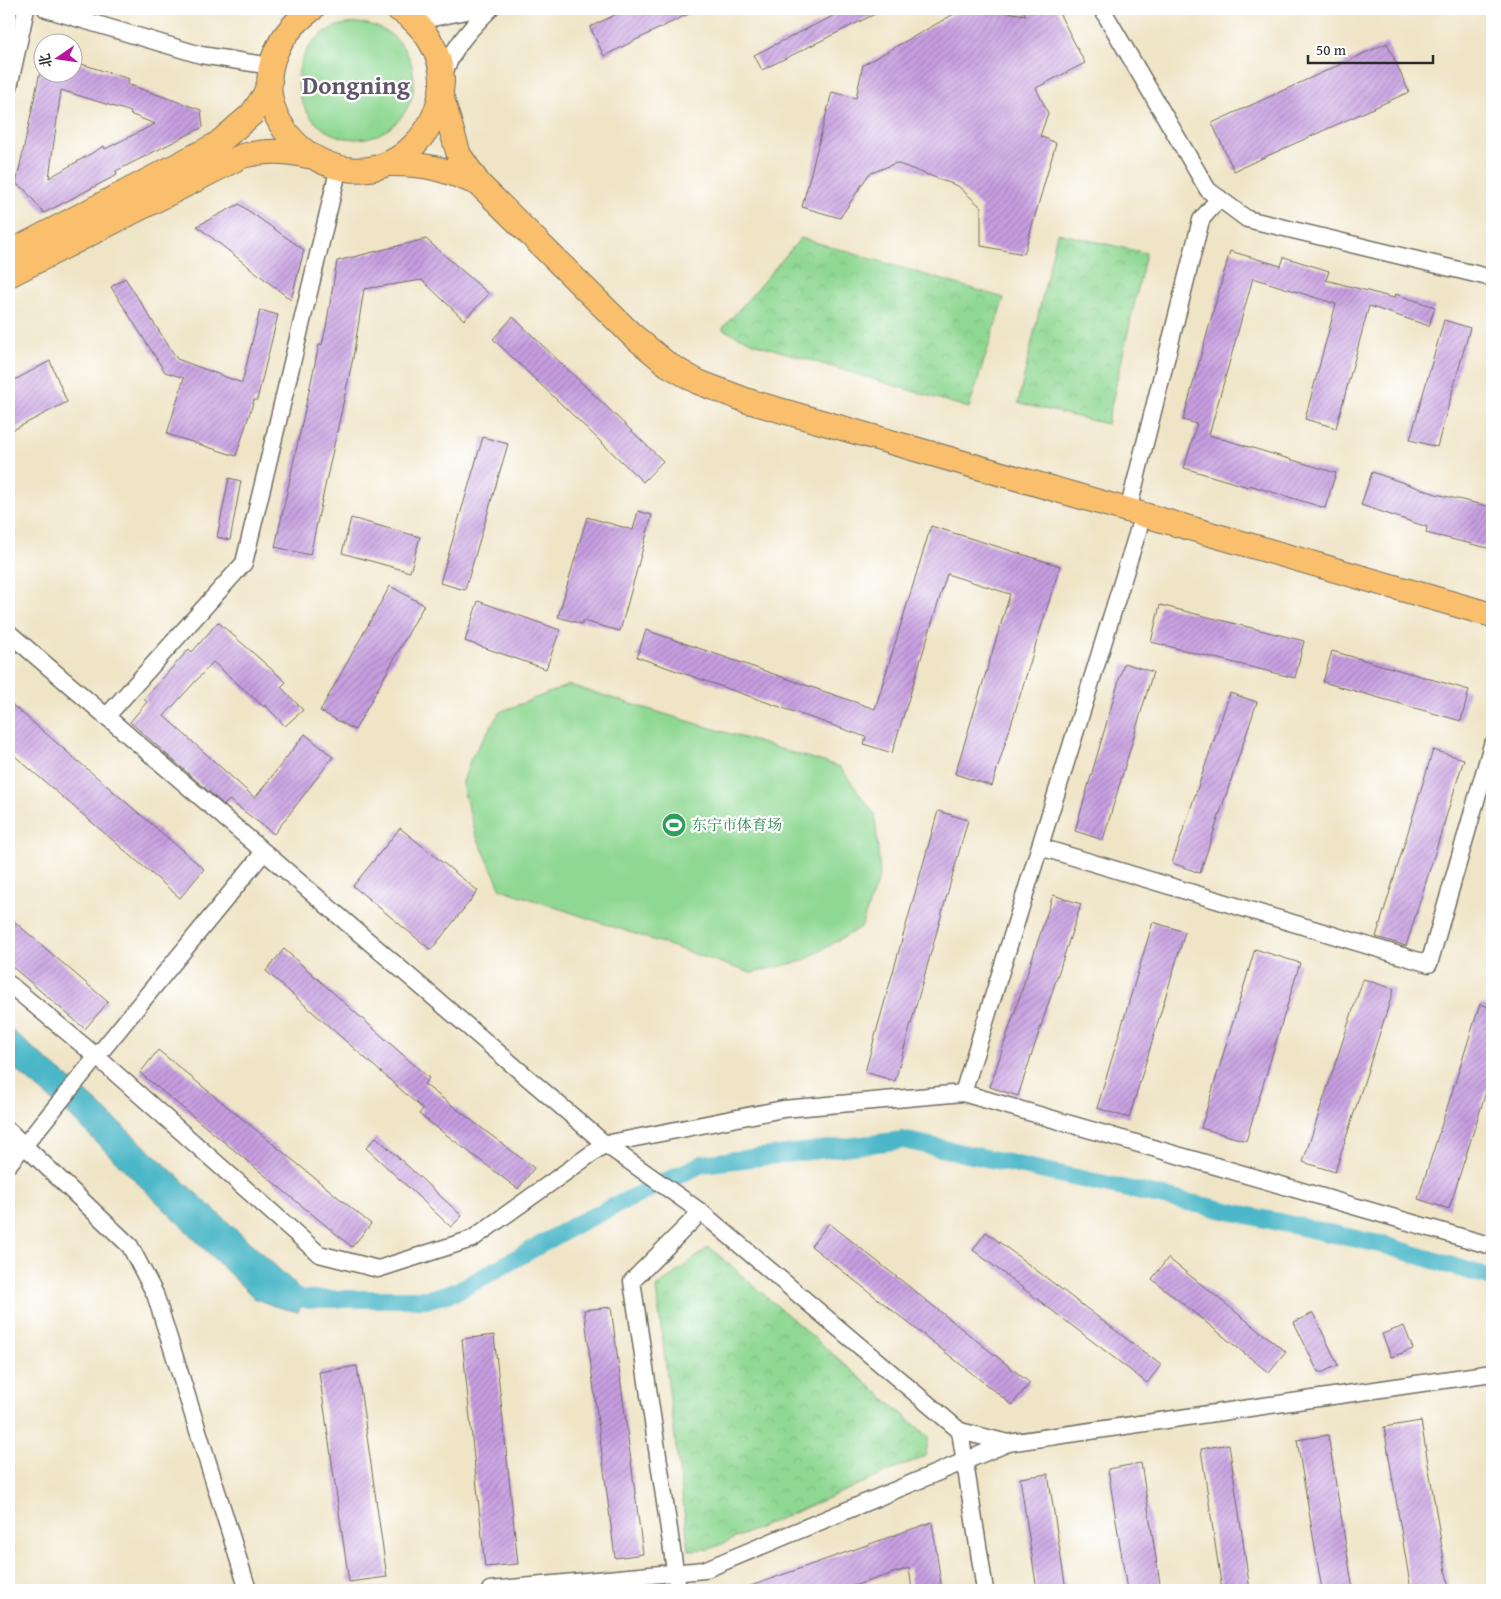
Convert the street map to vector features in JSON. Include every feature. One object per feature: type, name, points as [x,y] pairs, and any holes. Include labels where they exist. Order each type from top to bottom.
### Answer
[{"type":"highway","points":[[9,253],[216,145],[252,114],[264,96],[280,42],[294,22],[312,9]]},
{"type":"highway","points":[[403,11],[425,32],[437,56],[446,118],[459,155],[479,184],[631,334],[667,364],[698,382],[748,401],[1492,615]]},
{"type":"highway","points":[[271,74],[275,114],[289,138],[308,156]]},
{"type":"highway","points":[[385,164],[408,152],[427,132],[438,108],[441,88]]},
{"type":"highway","points":[[9,275],[242,156],[263,150],[285,151],[308,156],[339,167],[359,170],[385,164],[417,163],[448,171],[479,184]]},
{"type":"street","points":[[9,87],[26,9]]},
{"type":"street","points":[[46,9],[271,74]]},
{"type":"street","points":[[403,11],[427,19],[477,9]]},
{"type":"street","points":[[441,88],[448,60],[463,36],[490,9]]},
{"type":"street","points":[[1102,9],[1208,190],[1247,219],[1492,278]]},
{"type":"street","points":[[106,717],[244,563],[339,167]]},
{"type":"street","points":[[962,1093],[1040,847],[1136,513],[1201,220],[1218,198]]},
{"type":"street","points":[[9,634],[605,1144],[698,1210],[960,1431],[1008,1443]]},
{"type":"street","points":[[1040,847],[1430,964],[1492,745]]},
{"type":"street","points":[[9,1164],[264,852]]},
{"type":"street","points":[[9,984],[96,1056],[319,1254],[378,1269],[472,1239],[605,1144],[783,1109],[962,1093],[1492,1246]]},
{"type":"street","points":[[9,1131],[130,1246],[155,1294],[248,1590]]},
{"type":"street","points":[[678,1590],[632,1281],[698,1210]]},
{"type":"street","points":[[490,1590],[704,1570],[1008,1443],[1492,1373]]},
{"type":"street","points":[[960,1431],[985,1590]]},
{"type":"green space","points":[[356,23],[378,27],[397,40],[410,59],[414,81],[410,103],[397,122],[378,135],[356,139],[334,135],[315,122],[302,103],[298,81],[302,59],[315,40],[334,27]]},
{"type":"green space","points":[[1057,233],[1146,253],[1107,424],[1018,403]]},
{"type":"green space","points":[[801,238],[1004,298],[969,408],[756,344],[722,329]]},
{"type":"green space","name":"东宁市体育场","points":[[569,685],[840,767],[875,815],[880,874],[861,927],[803,961],[751,973],[501,889],[476,835],[462,785],[471,758],[500,712]]},
{"type":"green space","points":[[709,1247],[929,1437],[925,1456],[710,1549],[689,1550],[656,1288]]},
{"type":"water","points":[[9,1028],[89,1095],[293,1282],[305,1299],[298,1312],[274,1306],[254,1298],[67,1113],[9,1064]]},
{"type":"building","points":[[627,9],[698,9],[604,56],[590,27]]},
{"type":"building","points":[[847,9],[885,9],[762,70],[754,55]]},
{"type":"building","points":[[963,9],[985,9],[1026,15],[1022,9],[1057,9],[1085,63],[1036,88],[1048,113],[1040,136],[1056,143],[1024,254],[981,246],[981,207],[958,186],[896,163],[869,174],[840,218],[802,207],[832,92],[856,98],[863,65]]},
{"type":"building","points":[[1387,43],[1409,92],[1234,171],[1212,123]]},
{"type":"building","points":[[82,64],[129,79],[127,84],[201,110],[203,127],[116,171],[117,175],[44,213],[25,190],[16,184],[38,82],[82,82]],"holes":[[[61,90],[131,112],[130,114],[155,124],[105,149],[104,146],[49,178]]]},
{"type":"building","points":[[239,204],[304,250],[291,300],[197,226]]},
{"type":"building","points":[[426,239],[489,294],[464,320],[422,280],[364,289],[353,358],[310,555],[275,547],[319,345],[322,345],[326,327],[337,261]]},
{"type":"building","points":[[1230,251],[1281,266],[1284,257],[1329,271],[1326,280],[1394,298],[1395,294],[1435,307],[1429,326],[1369,306],[1336,428],[1305,419],[1336,304],[1253,278],[1209,435],[1336,473],[1325,508],[1184,468],[1197,424],[1183,420]]},
{"type":"building","points":[[125,278],[177,359],[242,383],[260,310],[278,315],[257,400],[254,400],[236,456],[167,434],[184,378],[165,372],[111,287]]},
{"type":"building","points":[[513,317],[663,461],[643,482],[493,339]]},
{"type":"building","points":[[1444,320],[1470,328],[1437,447],[1410,440]]},
{"type":"building","points":[[50,361],[67,402],[9,432],[9,383]]},
{"type":"building","points":[[483,437],[508,444],[465,590],[440,583]]},
{"type":"building","points":[[1372,472],[1436,494],[1492,507],[1492,549],[1426,533],[1427,527],[1361,505]]},
{"type":"building","points":[[229,478],[241,481],[230,540],[217,537]]},
{"type":"building","points":[[638,511],[652,515],[620,631],[583,621],[582,624],[558,617],[587,517],[633,530]]},
{"type":"building","points":[[351,518],[420,537],[410,572],[342,553]]},
{"type":"building","points":[[931,526],[1060,566],[992,786],[955,774],[1010,594],[947,574],[892,753],[864,744],[866,737],[637,657],[646,630],[875,709]]},
{"type":"building","points":[[390,586],[424,605],[355,730],[320,711]]},
{"type":"building","points":[[478,601],[560,630],[546,669],[465,641]]},
{"type":"building","points":[[1160,605],[1304,641],[1295,678],[1151,642]]},
{"type":"building","points":[[218,622],[286,682],[281,687],[303,710],[285,726],[265,705],[264,707],[213,662],[164,716],[255,798],[305,734],[333,757],[274,834],[229,800],[224,805],[130,722],[147,702],[144,699],[189,649],[192,652]]},
{"type":"building","points":[[1332,651],[1469,690],[1461,721],[1323,682]]},
{"type":"building","points":[[1124,663],[1153,672],[1103,840],[1075,831]]},
{"type":"building","points":[[1230,693],[1257,702],[1200,873],[1172,863]]},
{"type":"building","points":[[9,702],[204,869],[180,898],[9,751]]},
{"type":"building","points":[[1433,750],[1464,759],[1406,946],[1376,937]]},
{"type":"building","points":[[938,811],[968,820],[895,1081],[865,1072]]},
{"type":"building","points":[[400,828],[478,891],[431,950],[353,886]]},
{"type":"building","points":[[1053,895],[1081,904],[1018,1096],[990,1087]]},
{"type":"building","points":[[9,917],[108,1002],[85,1029],[9,964]]},
{"type":"building","points":[[1153,922],[1185,932],[1129,1118],[1097,1108]]},
{"type":"building","points":[[284,949],[429,1078],[424,1084],[534,1168],[518,1189],[419,1114],[423,1109],[266,971]]},
{"type":"building","points":[[1255,949],[1300,963],[1246,1141],[1201,1128]]},
{"type":"building","points":[[1363,979],[1394,989],[1335,1172],[1303,1162]]},
{"type":"building","points":[[1480,1004],[1492,1008],[1492,1073],[1449,1209],[1418,1199]]},
{"type":"building","points":[[158,1050],[371,1224],[352,1247],[140,1073]]},
{"type":"building","points":[[376,1137],[462,1216],[451,1227],[366,1148]]},
{"type":"building","points":[[829,1223],[1030,1383],[1012,1405],[811,1246]]},
{"type":"building","points":[[986,1232],[1161,1365],[1147,1383],[973,1250]]},
{"type":"building","points":[[1168,1258],[1286,1352],[1269,1373],[1152,1279]]},
{"type":"building","points":[[611,1307],[643,1554],[615,1558],[584,1310]]},
{"type":"building","points":[[1313,1313],[1338,1365],[1323,1372],[1318,1372],[1294,1322]]},
{"type":"building","points":[[1404,1326],[1413,1349],[1391,1357],[1382,1334]]},
{"type":"building","points":[[494,1335],[518,1564],[485,1567],[462,1339]]},
{"type":"building","points":[[357,1366],[387,1577],[349,1582],[319,1372]]},
{"type":"building","points":[[1421,1421],[1449,1590],[1411,1590],[1384,1427]]},
{"type":"building","points":[[1328,1435],[1353,1590],[1322,1590],[1297,1440]]},
{"type":"building","points":[[1229,1444],[1250,1590],[1222,1590],[1201,1449]]},
{"type":"building","points":[[1141,1463],[1161,1590],[1127,1590],[1108,1469]]},
{"type":"building","points":[[1048,1474],[1066,1590],[1037,1590],[1020,1478]]},
{"type":"building","points":[[932,1522],[942,1590],[912,1590],[909,1568],[841,1590],[745,1590],[745,1588]]},
{"type":"waterway","points":[[283,1294],[305,1299],[428,1299],[458,1291],[577,1224],[702,1164],[903,1140],[1384,1245],[1492,1278]]},
{"type":"place","name":"东宁市体育场","points":[[674,825]]},
{"type":"district","name":"Dongning","points":[[356,85]]}]
